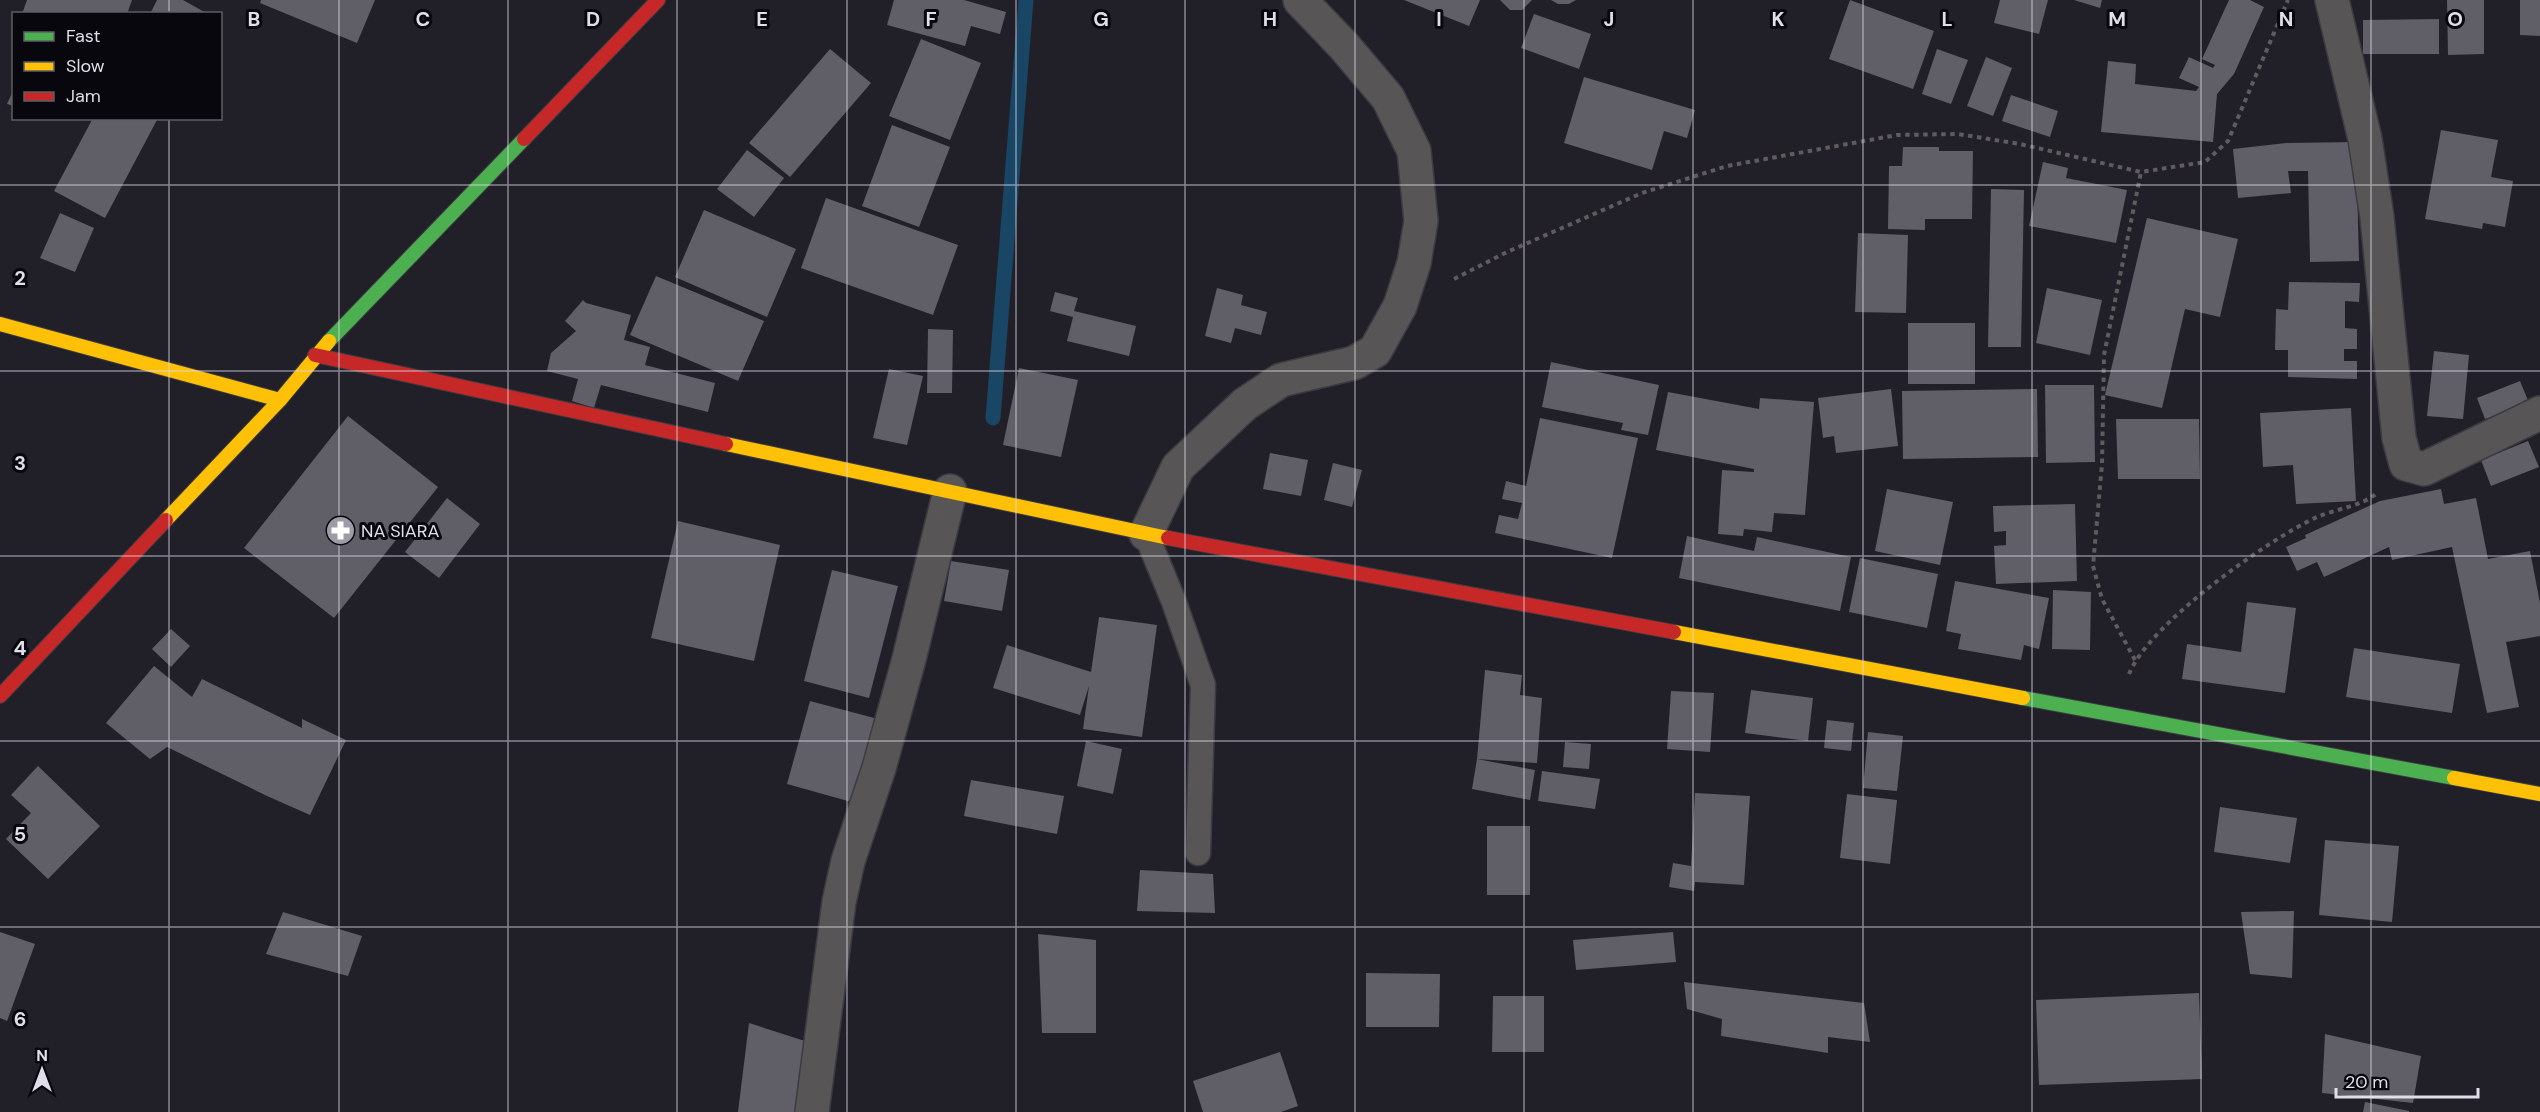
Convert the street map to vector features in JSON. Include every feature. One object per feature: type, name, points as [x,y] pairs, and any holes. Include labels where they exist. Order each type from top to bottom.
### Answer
[{"type":"street","points":[[0,696],[280,400],[315,355],[658,0]]},
{"type":"street","points":[[1146,534],[1178,467],[1245,404],[1281,380],[1354,363],[1375,351],[1400,306],[1414,263],[1421,221],[1414,151],[1388,98],[1344,46],[1300,0]]},
{"type":"street","points":[[2332,0],[2365,139],[2377,217],[2398,438],[2406,464],[2424,469],[2540,413]]},
{"type":"street","points":[[0,324],[280,400]]},
{"type":"street","points":[[315,355],[1146,534],[2540,794]]},
{"type":"street","points":[[812,1112],[839,902],[848,861],[879,768],[909,659],[950,490]]},
{"type":"lane","points":[[1146,534],[1174,602],[1203,685],[1198,853]]},
{"type":"path","points":[[1400,306],[1507,252],[1642,193],[1727,166],[1832,146],[1897,135],[1958,134],[2020,144],[2141,172],[2205,162],[2228,141],[2288,0]]},
{"type":"path","points":[[2135,660],[2102,599],[2092,566],[2102,464],[2104,355],[2141,172]]},
{"type":"path","points":[[2117,715],[2123,688],[2135,660],[2176,615],[2266,546],[2317,517],[2374,496],[2391,482],[2406,464]]},
{"type":"building","points":[[27,0],[132,0],[128,12],[23,12]]},
{"type":"building","points":[[157,0],[183,0],[204,12],[151,12]]},
{"type":"building","points":[[261,0],[375,0],[357,43],[260,3]]},
{"type":"building","points":[[894,0],[964,0],[1006,12],[1000,34],[971,26],[965,46],[887,25]]},
{"type":"building","points":[[1404,0],[1480,0],[1469,26]]},
{"type":"building","points":[[1500,0],[1532,0],[1522,10],[1510,10]]},
{"type":"building","points":[[1551,0],[1576,0],[1569,4],[1558,4]]},
{"type":"building","points":[[1850,0],[1934,31],[1913,89],[1829,59]]},
{"type":"building","points":[[2000,0],[2048,0],[2039,34],[1994,23]]},
{"type":"building","points":[[2074,0],[2102,0],[2100,8]]},
{"type":"building","points":[[2229,0],[2250,0],[2264,7],[2234,74],[2217,94],[2213,142],[2101,132],[2108,61],[2136,64],[2135,84],[2196,91],[2199,87],[2179,78],[2189,57],[2213,68],[2215,65],[2202,59]]},
{"type":"building","points":[[2447,0],[2484,0],[2484,54],[2448,55]]},
{"type":"building","points":[[2520,0],[2540,0],[2540,36],[2520,35]]},
{"type":"building","points":[[1534,14],[1591,34],[1579,69],[1521,48]]},
{"type":"building","points":[[2439,19],[2439,54],[2363,54],[2363,20]]},
{"type":"building","points":[[921,39],[981,63],[950,140],[889,116]]},
{"type":"building","points":[[830,49],[871,83],[790,177],[749,143]]},
{"type":"building","points":[[1937,49],[1968,60],[1951,104],[1922,94]]},
{"type":"building","points":[[1986,57],[2012,68],[1993,116],[1967,106]]},
{"type":"building","points":[[1584,77],[1695,110],[1687,138],[1664,131],[1652,170],[1564,143]]},
{"type":"building","points":[[12,93],[12,105],[7,104]]},
{"type":"building","points":[[2011,95],[2058,111],[2050,137],[2002,121]]},
{"type":"building","points":[[92,120],[157,120],[105,218],[54,191]]},
{"type":"building","points":[[892,125],[950,147],[919,227],[862,206]]},
{"type":"building","points":[[2441,130],[2498,140],[2491,177],[2513,181],[2505,227],[2483,223],[2482,229],[2425,219]]},
{"type":"building","points":[[2356,142],[2359,261],[2310,262],[2308,171],[2288,171],[2291,193],[2238,198],[2233,149],[2286,143]]},
{"type":"building","points":[[1903,147],[1939,147],[1939,151],[1973,151],[1972,219],[1925,219],[1925,230],[1888,229],[1889,166],[1902,166]]},
{"type":"building","points":[[747,150],[784,178],[754,217],[717,189]]},
{"type":"building","points":[[2043,162],[2068,168],[2066,178],[2127,190],[2116,243],[2029,226]]},
{"type":"building","points":[[1991,189],[2024,190],[2021,347],[1988,347]]},
{"type":"building","points":[[826,198],[958,245],[933,315],[801,268]]},
{"type":"building","points":[[704,210],[796,249],[767,317],[675,277]]},
{"type":"building","points":[[60,213],[94,228],[75,272],[40,258]]},
{"type":"building","points":[[2147,218],[2238,239],[2220,317],[2185,309],[2162,408],[2105,395]]},
{"type":"building","points":[[1858,233],[1908,235],[1906,313],[1855,312]]},
{"type":"building","points":[[656,276],[764,321],[738,381],[630,335]]},
{"type":"building","points":[[2289,282],[2360,283],[2359,302],[2345,301],[2345,328],[2357,329],[2357,349],[2344,349],[2344,361],[2357,361],[2357,379],[2288,377],[2288,350],[2275,350],[2276,309],[2288,310]]},
{"type":"building","points":[[1217,288],[1243,295],[1241,305],[1267,312],[1261,335],[1235,328],[1231,343],[1205,336]]},
{"type":"building","points":[[2047,288],[2102,300],[2090,355],[2036,343]]},
{"type":"building","points":[[1055,292],[1078,298],[1074,311],[1136,326],[1129,356],[1067,341],[1073,317],[1050,311]]},
{"type":"building","points":[[583,300],[586,303],[631,315],[624,340],[650,347],[645,365],[715,383],[708,412],[601,385],[594,408],[572,401],[578,379],[547,371],[551,353],[576,331],[565,321]]},
{"type":"building","points":[[1908,323],[1975,323],[1975,384],[1908,384]]},
{"type":"building","points":[[928,329],[953,330],[952,393],[927,393]]},
{"type":"building","points":[[2434,351],[2469,355],[2463,419],[2427,416]]},
{"type":"building","points":[[1551,362],[1659,385],[1648,435],[1621,430],[1623,423],[1542,407]]},
{"type":"building","points":[[1019,368],[1078,380],[1061,457],[1003,445]]},
{"type":"building","points":[[889,369],[923,376],[907,445],[873,438]]},
{"type":"building","points":[[2520,381],[2529,403],[2485,419],[2477,398]]},
{"type":"building","points":[[2045,385],[2094,385],[2095,462],[2046,463]]},
{"type":"building","points":[[1891,389],[1898,446],[1836,453],[1834,436],[1823,438],[1818,398]]},
{"type":"building","points":[[2037,389],[2038,457],[1903,459],[1902,391]]},
{"type":"building","points":[[1668,392],[1759,409],[1760,398],[1814,402],[1805,515],[1774,513],[1772,532],[1744,529],[1743,536],[1718,534],[1722,470],[1754,472],[1754,469],[1656,450]]},
{"type":"building","points":[[2351,408],[2356,501],[2296,504],[2293,465],[2263,467],[2260,413]]},
{"type":"building","points":[[348,416],[438,487],[334,618],[244,548]]},
{"type":"building","points":[[1540,418],[1638,438],[1612,558],[1495,533],[1499,515],[1518,519],[1522,503],[1502,499],[1506,481],[1526,486]]},
{"type":"building","points":[[2116,419],[2199,419],[2200,479],[2118,479]]},
{"type":"building","points":[[2528,441],[2539,467],[2491,486],[2481,460]]},
{"type":"building","points":[[1270,453],[1308,460],[1301,496],[1263,489]]},
{"type":"building","points":[[1333,463],[1362,470],[1352,507],[1324,500]]},
{"type":"building","points":[[1887,489],[1953,502],[1940,565],[1875,551]]},
{"type":"building","points":[[2441,489],[2444,504],[2476,498],[2488,559],[2530,551],[2540,603],[2540,636],[2506,642],[2519,707],[2487,713],[2452,547],[2392,560],[2389,547],[2324,577],[2317,562],[2297,571],[2286,547],[2306,538],[2305,535],[2380,501]]},
{"type":"building","points":[[447,498],[480,524],[439,578],[405,552]]},
{"type":"building","points":[[2075,504],[2077,581],[1996,584],[1994,546],[2006,545],[2006,531],[1994,532],[1993,506]]},
{"type":"building","points":[[678,521],[780,545],[754,661],[651,638]]},
{"type":"building","points":[[1687,536],[1754,551],[1757,537],[1851,557],[1840,611],[1679,578]]},
{"type":"building","points":[[1860,558],[1938,574],[1927,628],[1849,612]]},
{"type":"building","points":[[951,561],[1009,570],[1002,611],[944,601]]},
{"type":"building","points":[[832,570],[898,586],[869,698],[804,681]]},
{"type":"building","points":[[1955,581],[2049,598],[2039,649],[2024,645],[2021,660],[1958,649],[1961,634],[1946,631]]},
{"type":"building","points":[[2053,590],[2091,592],[2090,650],[2052,649]]},
{"type":"building","points":[[2247,602],[2296,608],[2285,693],[2182,679],[2187,644],[2241,652]]},
{"type":"building","points":[[1099,617],[1157,625],[1142,737],[1083,729],[1089,686],[1080,715],[993,688],[1007,645],[1091,672]]},
{"type":"building","points":[[171,629],[190,646],[171,667],[152,649]]},
{"type":"building","points":[[2354,648],[2460,664],[2452,713],[2346,697]]},
{"type":"building","points":[[154,666],[192,697],[202,679],[302,728],[302,719],[346,740],[310,815],[167,747],[150,759],[106,723]]},
{"type":"building","points":[[1485,670],[1522,675],[1520,695],[1542,698],[1537,763],[1477,759]]},
{"type":"building","points":[[1751,690],[1813,698],[1808,741],[1745,733]]},
{"type":"building","points":[[1671,691],[1714,693],[1710,752],[1667,749]]},
{"type":"building","points":[[810,701],[878,719],[855,803],[787,784]]},
{"type":"building","points":[[1827,720],[1854,723],[1851,751],[1824,748]]},
{"type":"building","points":[[1868,732],[1903,736],[1897,791],[1863,788]]},
{"type":"building","points":[[1086,741],[1122,749],[1113,794],[1077,786]]},
{"type":"building","points":[[1565,742],[1591,744],[1589,769],[1563,767]]},
{"type":"building","points":[[1477,759],[1535,770],[1530,800],[1472,789]]},
{"type":"building","points":[[38,766],[100,826],[48,879],[6,839],[31,813],[11,795]]},
{"type":"building","points":[[1542,771],[1600,779],[1595,809],[1538,801]]},
{"type":"building","points":[[971,780],[1064,796],[1057,834],[964,816]]},
{"type":"building","points":[[1695,793],[1750,796],[1744,885],[1695,882],[1694,891],[1669,887],[1673,863],[1691,866]]},
{"type":"building","points":[[1847,794],[1897,800],[1890,864],[1840,858]]},
{"type":"building","points":[[2220,807],[2297,818],[2290,863],[2214,852]]},
{"type":"building","points":[[1487,826],[1530,826],[1530,895],[1487,895]]},
{"type":"building","points":[[2325,840],[2399,846],[2392,922],[2319,915]]},
{"type":"building","points":[[1140,870],[1213,874],[1215,913],[1137,911]]},
{"type":"building","points":[[2294,911],[2292,978],[2250,974],[2241,912]]},
{"type":"building","points":[[283,912],[362,936],[348,976],[266,954]]},
{"type":"building","points":[[0,932],[35,944],[7,1021],[0,1018]]},
{"type":"building","points":[[1673,932],[1676,962],[1576,970],[1573,940]]},
{"type":"building","points":[[1038,934],[1096,940],[1096,1033],[1042,1033]]},
{"type":"building","points":[[1366,973],[1440,974],[1439,1027],[1366,1027]]},
{"type":"building","points":[[1684,982],[1864,1003],[1870,1042],[1828,1037],[1828,1053],[1721,1036],[1722,1019],[1687,1009]]},
{"type":"building","points":[[2199,993],[2202,1079],[2039,1085],[2036,1000]]},
{"type":"building","points":[[1493,996],[1544,996],[1544,1052],[1492,1052]]},
{"type":"building","points":[[749,1023],[811,1043],[804,1112],[738,1112]]},
{"type":"building","points":[[2325,1034],[2421,1056],[2413,1103],[2322,1093]]},
{"type":"building","points":[[1280,1052],[1298,1106],[1281,1112],[1203,1112],[1193,1081]]},
{"type":"building","points":[[2365,1102],[2409,1111],[2409,1112],[2363,1112]]},
{"type":"waterway","points":[[993,418],[1026,0]]},
{"type":"traffic: fast","points":[[329,341],[524,139]]},
{"type":"traffic: fast","points":[[2023,698],[2454,778]]},
{"type":"traffic: slow","points":[[0,324],[280,400]]},
{"type":"traffic: slow","points":[[166,520],[280,400],[329,341]]},
{"type":"traffic: slow","points":[[726,444],[1168,538]]},
{"type":"traffic: slow","points":[[1674,632],[2023,698]]},
{"type":"traffic: slow","points":[[2454,778],[2540,794]]},
{"type":"traffic: jam","points":[[524,139],[658,0]]},
{"type":"traffic: jam","points":[[315,355],[726,444]]},
{"type":"traffic: jam","points":[[0,696],[166,520]]},
{"type":"traffic: jam","points":[[1168,538],[1674,632]]},
{"type":"place","name":"NA SIARA","points":[[340,531]]}]
